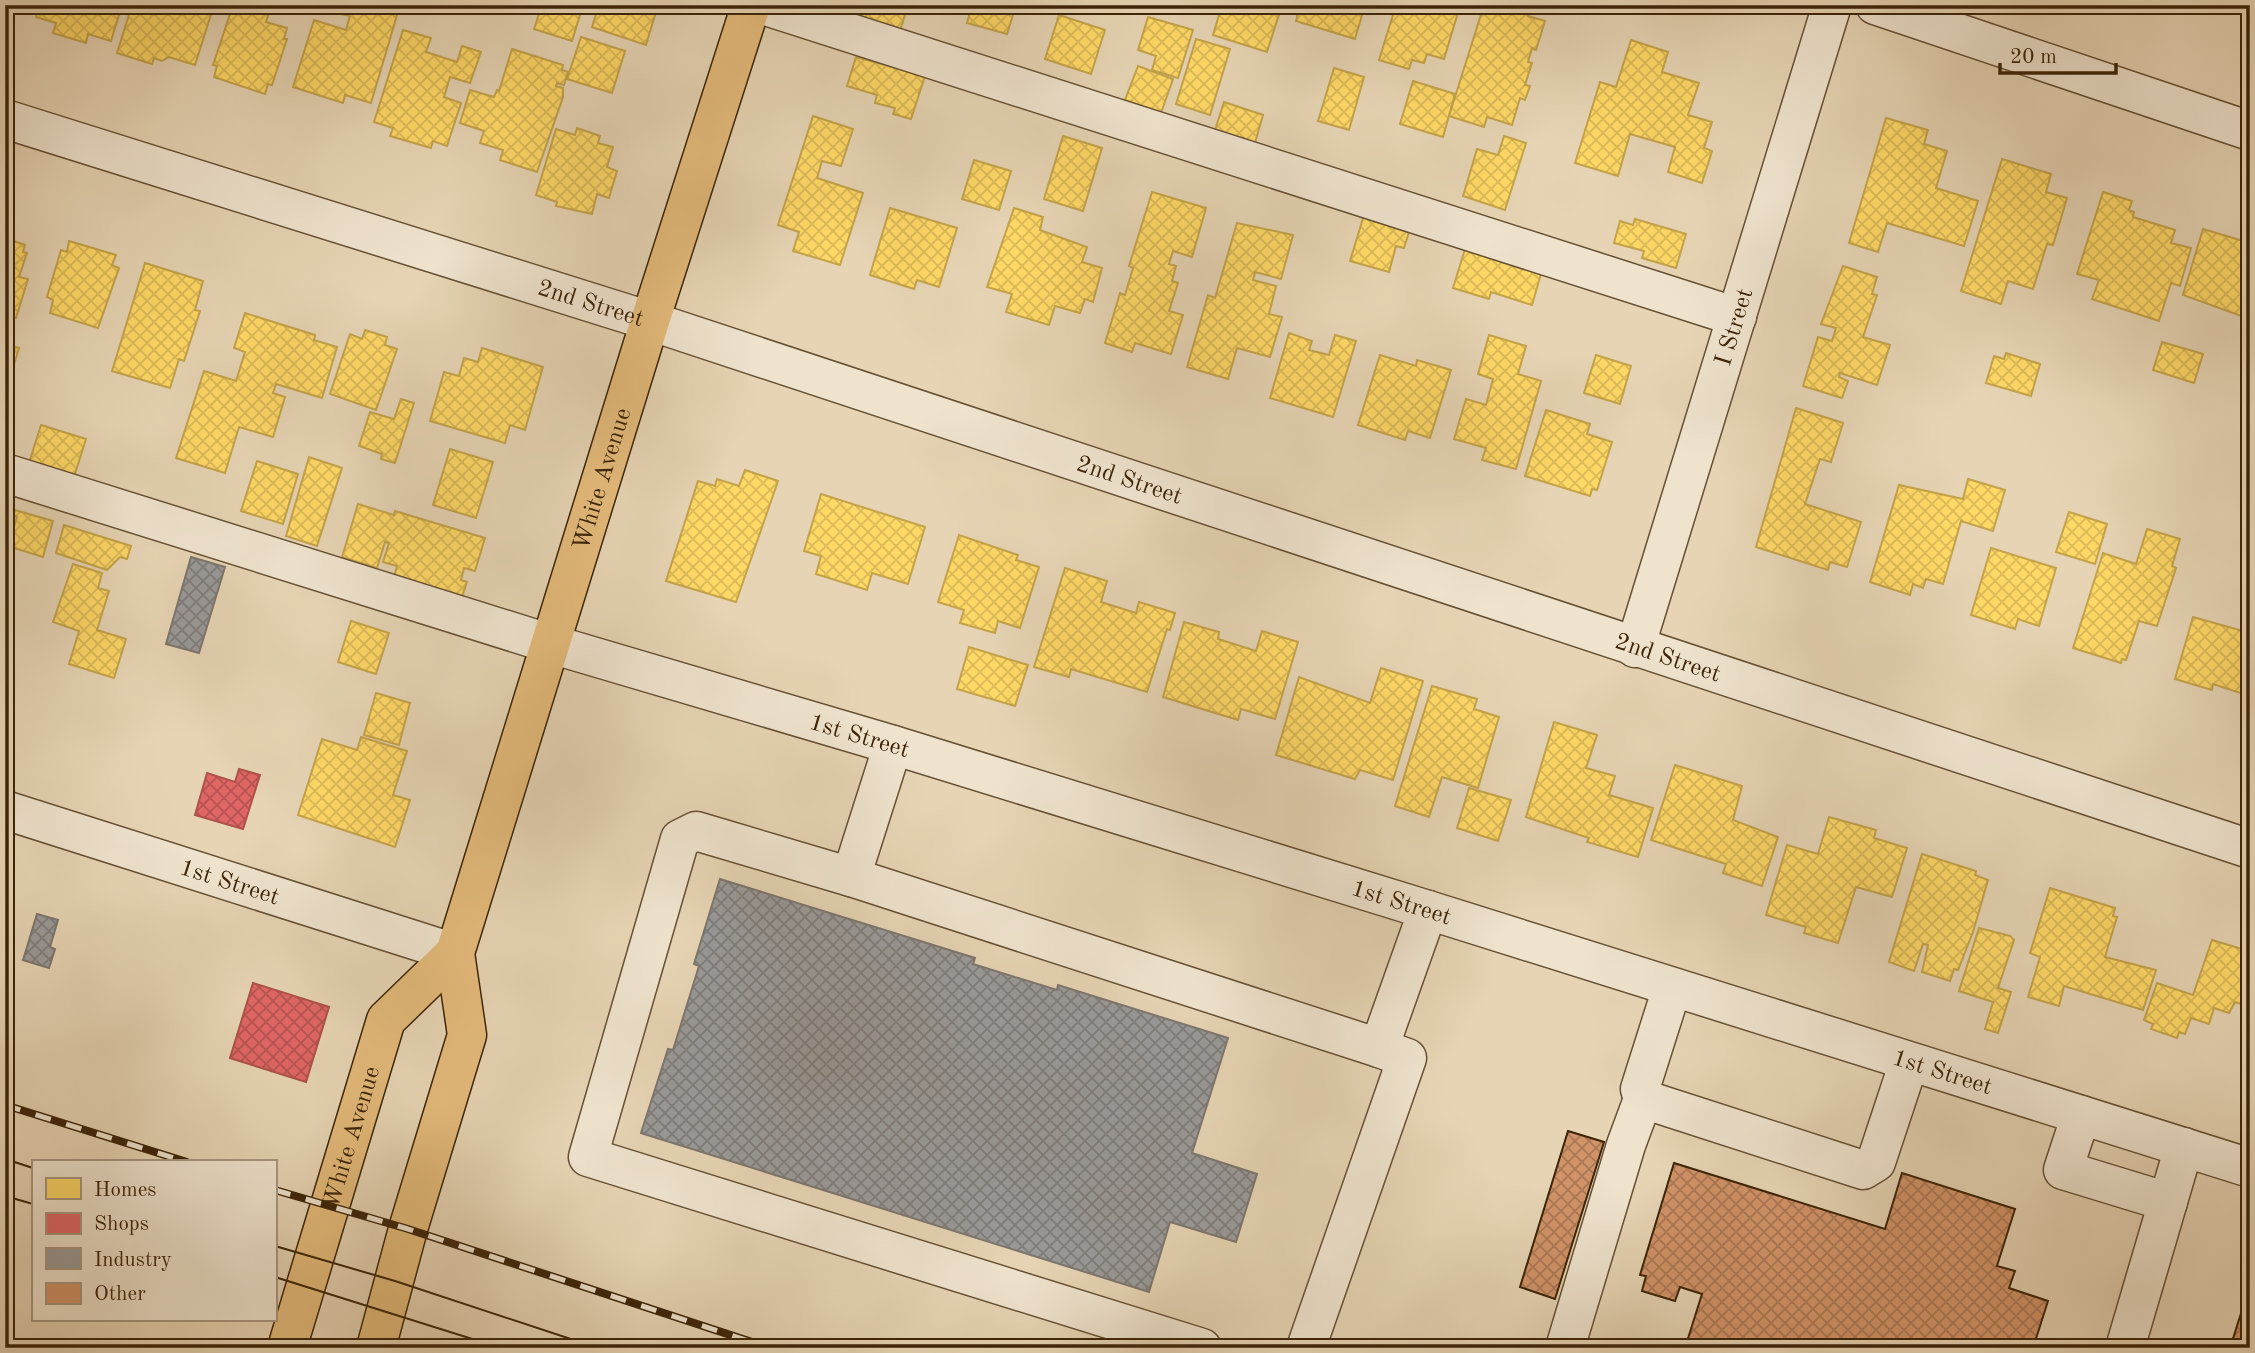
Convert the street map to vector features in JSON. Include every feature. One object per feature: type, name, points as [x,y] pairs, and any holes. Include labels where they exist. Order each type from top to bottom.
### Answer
[{"type":"main road","name":"White Avenue","points":[[376,1348],[408,1229],[467,1035],[455,953],[650,321],[751,5]]},
{"type":"main road","name":"White Avenue","points":[[288,1348],[386,1020],[455,953]]},
{"type":"street","points":[[763,5],[1737,317]]},
{"type":"street","name":"I Street","points":[[1635,648],[1832,5]]},
{"type":"street","points":[[1875,5],[2250,131]]},
{"type":"street","name":"2nd Street","points":[[5,120],[650,321],[2250,849]]},
{"type":"street","name":"1st Street","points":[[5,473],[551,644],[893,745],[1428,910],[2250,1168]]},
{"type":"street","points":[[851,877],[893,745]]},
{"type":"street","name":"1st Street","points":[[5,810],[455,953]]},
{"type":"street","points":[[1202,1348],[588,1157],[680,839],[696,831],[851,877],[1407,1058],[1306,1348]]},
{"type":"street","points":[[1379,1048],[1428,910]]},
{"type":"street","points":[[1565,1348],[1626,1145],[1643,1099],[1640,1089],[1672,988]]},
{"type":"street","points":[[1643,1099],[1863,1170],[1876,1162],[1909,1062]]},
{"type":"street","points":[[2081,1115],[2063,1170],[2168,1202]]},
{"type":"street","points":[[2125,1348],[2184,1147]]},
{"type":"building: Homes","points":[[5,5],[27,5],[24,13]]},
{"type":"building: Homes","points":[[39,5],[122,5],[111,41],[88,34],[86,43],[53,33],[56,23],[36,17]]},
{"type":"building: Homes","points":[[132,5],[214,5],[195,65],[169,57],[162,61],[154,58],[152,64],[117,53]]},
{"type":"building: Homes","points":[[233,5],[259,5],[270,10],[266,22],[287,28],[284,39],[287,39],[272,85],[268,84],[265,94],[214,77],[217,66],[213,65]]},
{"type":"building: Homes","points":[[342,5],[400,5],[371,103],[345,95],[343,103],[293,87],[314,20],[346,30],[350,16],[340,14]]},
{"type":"building: Homes","points":[[542,5],[583,5],[572,41],[534,29]]},
{"type":"building: Homes","points":[[599,5],[658,5],[646,45],[592,27]]},
{"type":"building: Homes","points":[[858,5],[908,5],[899,34],[853,20]]},
{"type":"building: Homes","points":[[972,5],[1016,5],[1007,34],[967,23]]},
{"type":"building: Homes","points":[[1222,5],[1282,5],[1267,52],[1213,35]]},
{"type":"building: Homes","points":[[1300,5],[1365,5],[1355,39],[1296,21]]},
{"type":"building: Homes","points":[[1396,5],[1460,6],[1444,59],[1427,54],[1424,63],[1412,60],[1409,69],[1379,60]]},
{"type":"building: Homes","points":[[1484,5],[1532,5],[1528,16],[1545,21],[1536,50],[1532,48],[1528,62],[1532,63],[1525,85],[1530,86],[1525,100],[1520,98],[1512,125],[1487,117],[1484,127],[1449,116]]},
{"type":"building: Homes","points":[[1059,15],[1105,30],[1091,74],[1045,59]]},
{"type":"building: Homes","points":[[1148,17],[1193,30],[1178,78],[1152,70],[1156,56],[1138,50]]},
{"type":"building: Homes","points":[[403,30],[431,38],[426,52],[457,62],[462,46],[481,52],[470,83],[450,77],[444,97],[461,103],[447,146],[433,141],[431,148],[390,136],[393,128],[374,122]]},
{"type":"building: Homes","points":[[581,37],[625,51],[612,93],[567,79]]},
{"type":"building: Homes","points":[[1196,39],[1230,49],[1210,115],[1176,104]]},
{"type":"building: Homes","points":[[1631,40],[1668,52],[1662,72],[1699,83],[1688,115],[1712,122],[1704,148],[1712,151],[1702,183],[1668,172],[1675,147],[1630,134],[1618,176],[1575,163],[1600,82],[1616,87]]},
{"type":"building: Homes","points":[[512,49],[563,65],[562,70],[568,72],[564,85],[557,83],[556,86],[563,88],[563,97],[537,172],[500,160],[503,150],[480,143],[484,131],[460,123],[470,90],[494,97],[497,90],[499,91]]},
{"type":"building: Homes","points":[[856,57],[925,76],[911,119],[893,114],[895,108],[875,103],[877,95],[847,86]]},
{"type":"building: Homes","points":[[1138,66],[1173,79],[1161,113],[1125,100]]},
{"type":"building: Homes","points":[[1334,68],[1364,77],[1349,130],[1318,121]]},
{"type":"building: Homes","points":[[1413,81],[1455,94],[1443,137],[1400,124]]},
{"type":"building: Homes","points":[[1224,102],[1263,115],[1255,143],[1215,130]]},
{"type":"building: Homes","points":[[813,116],[853,129],[841,166],[822,161],[817,178],[863,193],[840,265],[793,251],[799,232],[778,225]]},
{"type":"building: Homes","points":[[1886,118],[1928,130],[1924,144],[1947,151],[1936,188],[1978,201],[1964,246],[1887,223],[1878,252],[1849,243]]},
{"type":"building: Homes","points":[[577,128],[600,136],[598,143],[613,147],[607,167],[617,171],[609,198],[597,194],[592,214],[556,206],[557,202],[536,195],[556,129],[575,135]]},
{"type":"building: Homes","points":[[1063,136],[1102,148],[1083,211],[1044,199]]},
{"type":"building: Homes","points":[[1504,136],[1526,143],[1505,210],[1463,196],[1477,149],[1498,155]]},
{"type":"building: Homes","points":[[2002,159],[2051,174],[2046,192],[2067,198],[2053,245],[2047,244],[2033,289],[2008,281],[2001,304],[1961,291]]},
{"type":"building: Homes","points":[[974,160],[1011,171],[999,210],[962,199]]},
{"type":"building: Homes","points":[[1152,192],[1206,208],[1192,257],[1173,251],[1169,264],[1176,266],[1172,281],[1178,283],[1169,311],[1183,315],[1171,354],[1135,343],[1132,352],[1105,343],[1120,293],[1125,295],[1133,268],[1129,266]]},
{"type":"building: Homes","points":[[2103,192],[2132,201],[2129,210],[2134,212],[2133,217],[2175,230],[2171,243],[2191,248],[2180,286],[2171,283],[2159,321],[2092,299],[2099,280],[2077,274]]},
{"type":"building: Homes","points":[[890,208],[957,228],[939,287],[917,280],[914,289],[870,275]]},
{"type":"building: Homes","points":[[1014,208],[1043,217],[1040,230],[1087,247],[1082,262],[1102,268],[1093,302],[1085,299],[1080,313],[1055,306],[1049,325],[1006,312],[1012,294],[987,287]]},
{"type":"building: Homes","points":[[1364,215],[1402,226],[1401,230],[1409,232],[1404,248],[1396,246],[1389,272],[1350,261]]},
{"type":"building: Homes","points":[[1635,219],[1686,234],[1676,268],[1642,258],[1644,251],[1614,243],[1620,221],[1633,225]]},
{"type":"building: Homes","points":[[1237,223],[1293,235],[1281,279],[1255,272],[1253,280],[1276,286],[1269,314],[1282,317],[1270,357],[1237,348],[1228,379],[1187,367],[1208,295],[1215,298]]},
{"type":"building: Homes","points":[[2203,229],[2250,243],[2250,303],[2244,317],[2183,295]]},
{"type":"building: Homes","points":[[5,238],[25,245],[23,252],[27,253],[19,277],[28,279],[16,318],[6,315],[5,318]]},
{"type":"building: Homes","points":[[69,241],[116,255],[112,265],[119,268],[98,328],[50,313],[53,300],[47,297],[61,250],[67,252]]},
{"type":"building: Homes","points":[[1465,249],[1541,274],[1532,305],[1491,292],[1489,299],[1453,288]]},
{"type":"building: Homes","points":[[145,263],[203,281],[195,310],[200,311],[184,361],[179,359],[170,388],[112,371]]},
{"type":"building: Homes","points":[[1843,266],[1877,277],[1872,294],[1877,295],[1863,337],[1890,345],[1877,385],[1840,373],[1839,377],[1848,381],[1842,398],[1803,386],[1818,337],[1832,341],[1836,328],[1821,324]]},
{"type":"building: Homes","points":[[245,313],[315,335],[314,340],[337,347],[322,398],[276,384],[273,393],[285,397],[273,437],[239,427],[225,473],[176,458],[204,371],[236,381],[245,352],[234,348]]},
{"type":"building: Homes","points":[[365,330],[387,337],[385,345],[397,349],[376,410],[330,394],[350,334],[362,339]]},
{"type":"building: Homes","points":[[1289,333],[1312,341],[1309,350],[1329,355],[1335,335],[1356,341],[1333,417],[1270,398]]},
{"type":"building: Homes","points":[[1489,335],[1526,346],[1518,374],[1541,381],[1516,469],[1482,460],[1486,448],[1454,439],[1466,399],[1486,405],[1493,379],[1478,374]]},
{"type":"building: Homes","points":[[2162,342],[2203,354],[2194,383],[2153,370]]},
{"type":"building: Homes","points":[[5,344],[19,348],[7,388],[5,388]]},
{"type":"building: Homes","points":[[482,348],[543,367],[525,430],[510,425],[505,443],[430,421],[444,372],[459,376],[464,358],[478,362]]},
{"type":"building: Homes","points":[[2006,353],[2040,364],[2031,396],[1986,383],[1994,356],[2004,359]]},
{"type":"building: Homes","points":[[1380,355],[1416,366],[1417,360],[1451,370],[1430,438],[1408,431],[1405,440],[1358,425]]},
{"type":"building: Homes","points":[[1596,355],[1631,366],[1620,404],[1584,393]]},
{"type":"building: Homes","points":[[401,399],[414,403],[395,463],[381,459],[382,454],[359,446],[370,412],[394,419]]},
{"type":"building: Homes","points":[[1796,408],[1843,423],[1831,462],[1820,459],[1805,504],[1861,522],[1847,567],[1830,562],[1828,570],[1756,547]]},
{"type":"building: Homes","points":[[1546,410],[1590,424],[1587,434],[1612,442],[1597,490],[1592,489],[1590,496],[1525,476]]},
{"type":"building: Homes","points":[[41,425],[86,439],[74,477],[29,463]]},
{"type":"building: Homes","points":[[450,449],[493,462],[476,518],[433,505]]},
{"type":"building: Homes","points":[[309,457],[342,468],[317,546],[286,536]]},
{"type":"building: Homes","points":[[257,461],[298,474],[283,524],[241,511]]},
{"type":"building: Homes","points":[[745,470],[778,481],[736,602],[666,581],[698,481],[715,486],[717,479],[739,486]]},
{"type":"building: Homes","points":[[1968,479],[2005,490],[1993,531],[1961,521],[1943,584],[1926,579],[1923,588],[1913,584],[1910,595],[1870,582],[1899,485],[1963,499]]},
{"type":"building: Homes","points":[[821,494],[925,527],[908,584],[872,573],[867,590],[816,574],[821,556],[804,551]]},
{"type":"building: Homes","points":[[358,504],[394,515],[395,511],[485,538],[475,571],[464,568],[461,580],[467,582],[462,597],[394,577],[397,566],[383,562],[389,543],[385,542],[377,568],[342,557]]},
{"type":"building: Homes","points":[[15,510],[53,521],[43,557],[8,546],[17,517],[14,515]]},
{"type":"building: Homes","points":[[2069,512],[2107,524],[2095,564],[2056,552]]},
{"type":"building: Homes","points":[[64,525],[131,546],[127,559],[120,557],[107,570],[56,553]]},
{"type":"building: Homes","points":[[2147,529],[2180,539],[2172,566],[2176,568],[2157,626],[2139,621],[2126,660],[2122,659],[2121,663],[2073,648],[2103,553],[2136,564]]},
{"type":"building: Homes","points":[[959,535],[1018,555],[1016,560],[1039,567],[1020,628],[998,621],[995,633],[960,623],[964,610],[938,602]]},
{"type":"building: Homes","points":[[1991,548],[2056,568],[2039,626],[2018,619],[2015,629],[1971,615]]},
{"type":"building: Homes","points":[[73,564],[102,573],[98,588],[109,591],[97,630],[126,639],[114,678],[69,664],[79,631],[53,622]]},
{"type":"building: Homes","points":[[1065,568],[1107,581],[1101,602],[1136,613],[1139,602],[1175,613],[1170,630],[1167,629],[1147,692],[1071,669],[1069,677],[1034,667]]},
{"type":"building: Homes","points":[[2193,617],[2250,633],[2250,696],[2213,684],[2212,690],[2175,679]]},
{"type":"building: Homes","points":[[351,621],[389,633],[376,674],[338,662]]},
{"type":"building: Homes","points":[[1184,622],[1219,632],[1218,639],[1256,651],[1262,631],[1298,642],[1275,719],[1241,709],[1238,720],[1163,697]]},
{"type":"building: Homes","points":[[969,647],[1028,665],[1015,706],[957,689]]},
{"type":"building: Homes","points":[[1381,668],[1423,681],[1393,780],[1360,770],[1355,779],[1276,755],[1299,677],[1370,703]]},
{"type":"building: Homes","points":[[1432,686],[1477,699],[1474,709],[1499,717],[1478,788],[1442,777],[1429,817],[1395,806]]},
{"type":"building: Homes","points":[[376,693],[410,703],[399,745],[364,735]]},
{"type":"building: Homes","points":[[1554,722],[1597,735],[1586,768],[1615,776],[1609,795],[1653,808],[1638,857],[1587,842],[1589,838],[1526,817]]},
{"type":"building: Homes","points":[[361,737],[407,751],[393,795],[410,800],[395,847],[298,815],[322,739],[357,750]]},
{"type":"building: Homes","points":[[1675,765],[1742,786],[1733,820],[1778,837],[1762,886],[1723,873],[1726,864],[1651,840]]},
{"type":"building: Homes","points":[[1469,788],[1511,800],[1498,841],[1457,828]]},
{"type":"building: Homes","points":[[1829,817],[1876,830],[1874,838],[1907,848],[1892,897],[1856,887],[1838,943],[1804,933],[1806,927],[1766,915],[1787,845],[1818,854]]},
{"type":"building: Homes","points":[[1922,854],[1976,871],[1975,875],[1988,880],[1973,932],[1958,970],[1954,969],[1950,981],[1922,972],[1928,945],[1923,944],[1914,971],[1889,962]]},
{"type":"building: Homes","points":[[2050,888],[2115,908],[2113,916],[2117,917],[2105,957],[2156,970],[2143,1010],[2064,986],[2059,1006],[2028,997],[2040,957],[2030,953]]},
{"type":"building: Homes","points":[[1979,928],[2010,936],[2014,940],[1998,988],[2011,992],[1998,1033],[1985,1029],[1993,1002],[1959,991]]},
{"type":"building: Homes","points":[[2212,940],[2242,949],[2243,945],[2250,947],[2250,1007],[2235,1002],[2229,1013],[2214,1008],[2209,1024],[2191,1018],[2185,1034],[2179,1032],[2177,1038],[2151,1029],[2153,1024],[2144,1020],[2157,983],[2193,995]]},
{"type":"building: Shops","points":[[239,769],[260,775],[243,829],[195,815],[207,773],[235,782]]},
{"type":"building: Shops","points":[[253,983],[329,1007],[306,1082],[230,1058]]},
{"type":"building: Industry","points":[[191,557],[225,567],[199,653],[166,644]]},
{"type":"building: Industry","points":[[720,879],[975,958],[973,964],[1057,990],[1058,985],[1228,1038],[1192,1153],[1257,1174],[1236,1242],[1170,1222],[1149,1292],[641,1133],[668,1049],[673,1050],[699,966],[694,964]]},
{"type":"building: Industry","points":[[37,914],[58,920],[50,947],[55,949],[49,968],[23,960]]},
{"type":"building: Other","points":[[1568,1131],[1604,1142],[1555,1299],[1520,1287]]},
{"type":"building: Other","points":[[1674,1163],[1885,1229],[1902,1173],[2015,1209],[1997,1266],[2015,1271],[2009,1288],[2048,1301],[2033,1348],[1685,1348],[1702,1294],[1680,1287],[1675,1301],[1642,1291],[1646,1276],[1640,1275]]},
{"type":"building: Other","points":[[2244,1304],[2250,1305],[2250,1348],[2230,1348]]},
{"type":"tram line","points":[[5,1159],[32,1168]]},
{"type":"tram line","points":[[5,1196],[32,1204]]},
{"type":"tram line","points":[[276,1246],[395,1281],[598,1348]]},
{"type":"tram line","points":[[276,1277],[501,1348]]},
{"type":"railway","points":[[5,1105],[181,1160]]},
{"type":"railway","points":[[276,1190],[408,1229],[770,1348]]}]
